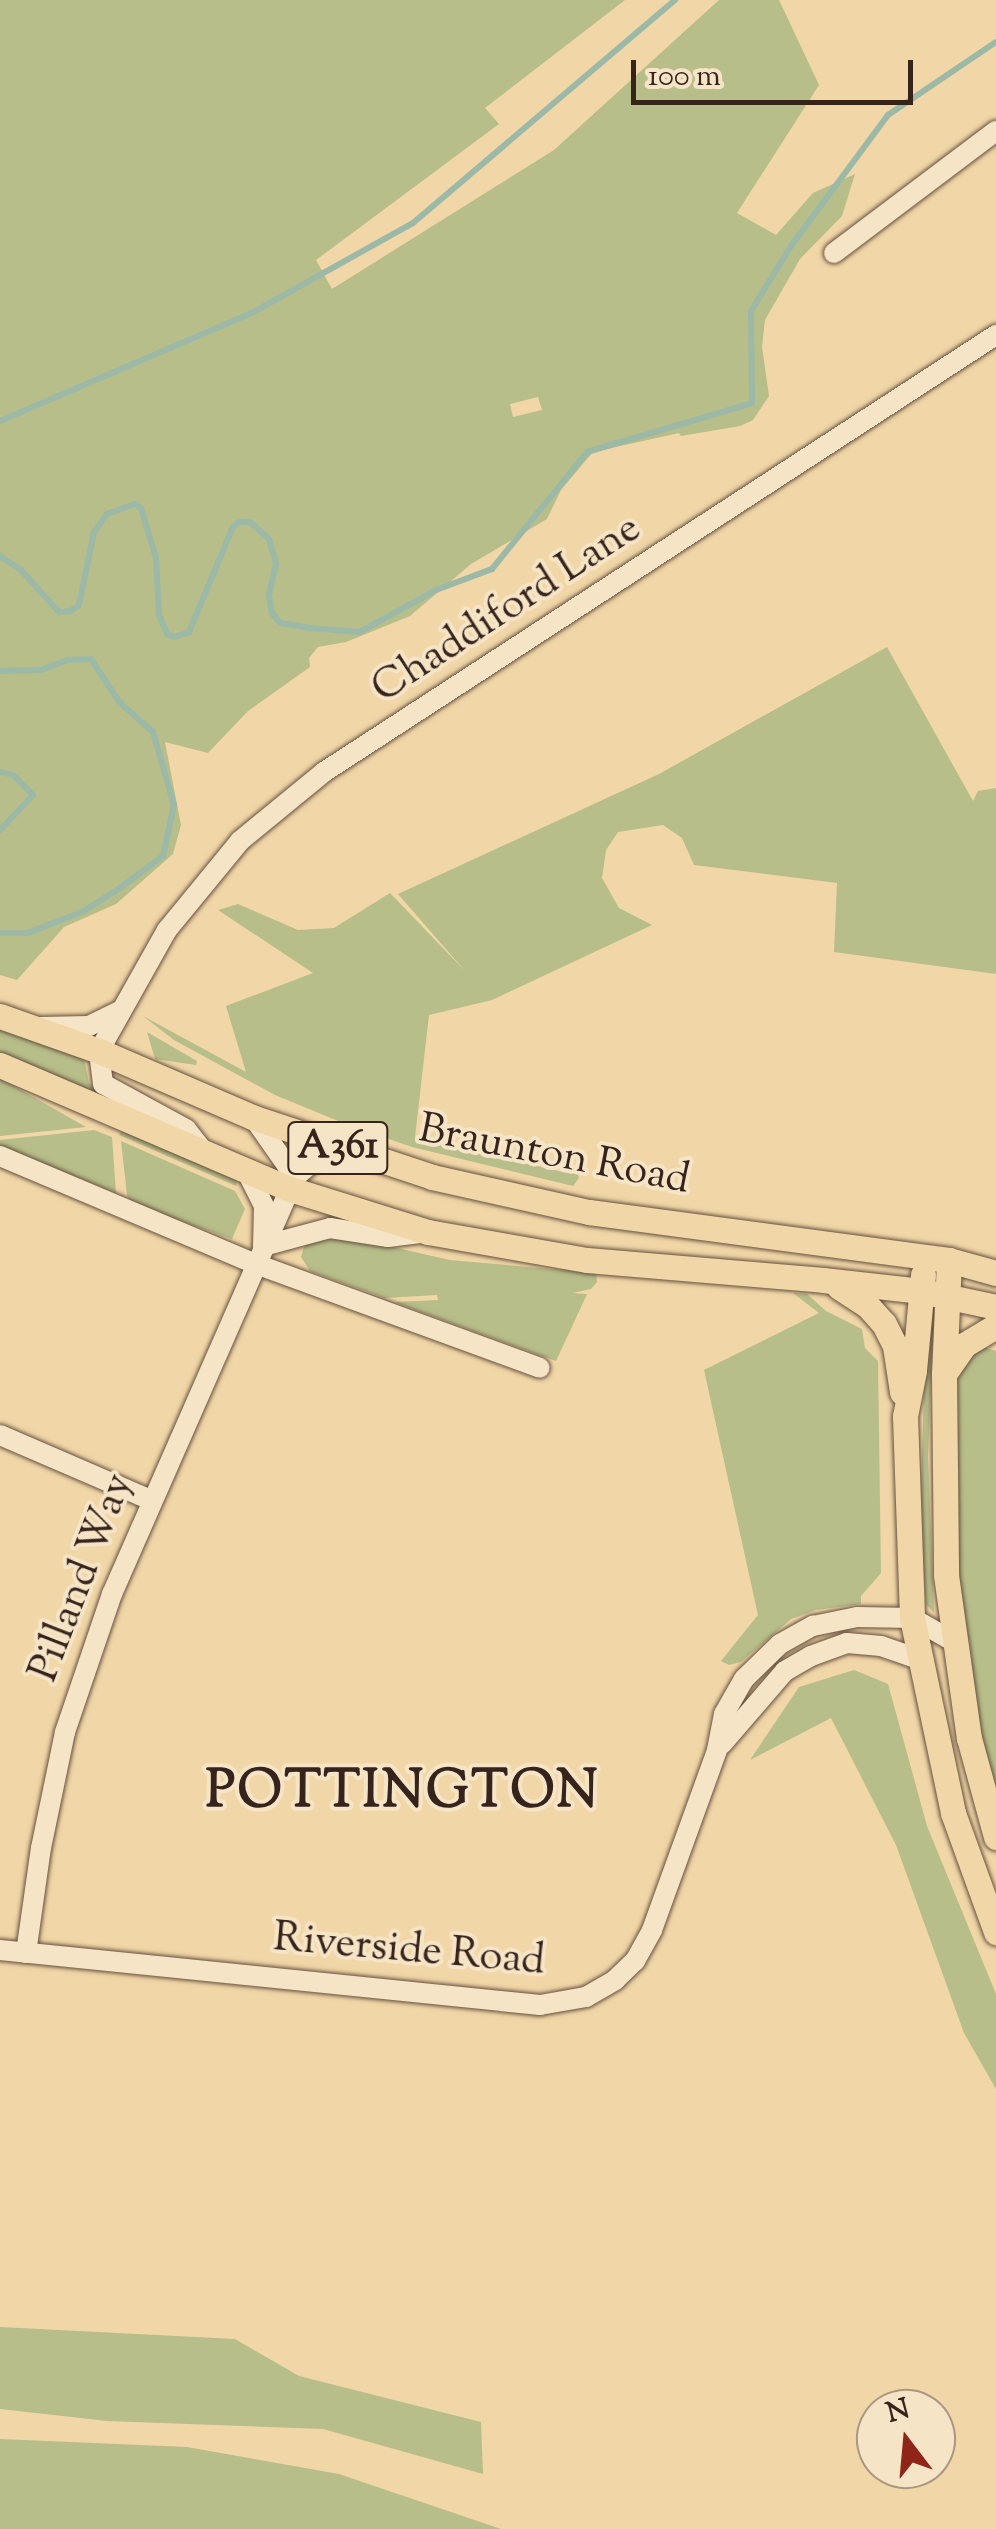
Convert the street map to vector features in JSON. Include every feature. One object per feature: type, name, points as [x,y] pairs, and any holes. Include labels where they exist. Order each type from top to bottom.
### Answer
[{"type":"main road","name":"Braunton Road","points":[[0,1016],[99,1052],[252,1116],[432,1177],[589,1212],[937,1258],[996,1273]]},
{"type":"main road","name":"Braunton Road","points":[[0,1065],[246,1170],[428,1232],[587,1260],[823,1280],[996,1306]]},
{"type":"main road","name":"A361","points":[[905,1416],[933,1295],[937,1258]]},
{"type":"main road","name":"A361","points":[[823,1280],[856,1297],[884,1324],[895,1346],[905,1416],[912,1618],[918,1659],[953,1813],[996,1932]]},
{"type":"main road","name":"A361","points":[[933,1295],[944,1374],[946,1575],[951,1640],[978,1781],[996,1837]]},
{"type":"main road","points":[[944,1374],[964,1345],[996,1326]]},
{"type":"street","points":[[834,254],[996,131]]},
{"type":"street","name":"Chaddiford Lane","points":[[99,1052],[167,930],[240,841],[284,803],[996,335]]},
{"type":"street","points":[[31,1027],[89,1026],[120,1011],[122,1039],[135,1068]]},
{"type":"street","points":[[99,1052],[103,1084],[186,1129],[204,1152]]},
{"type":"street","points":[[252,1116],[292,1183],[315,1160],[355,1154]]},
{"type":"street","points":[[0,1156],[540,1368]]},
{"type":"street","name":"Pilland Way","points":[[246,1170],[264,1206],[260,1255]]},
{"type":"street","name":"Pilland Way","points":[[26,1953],[41,1848],[66,1732],[112,1594],[292,1183]]},
{"type":"street","points":[[260,1255],[330,1228],[388,1236],[428,1232]]},
{"type":"street","points":[[0,1435],[151,1500]]},
{"type":"street","name":"Riverside Road","points":[[0,1950],[540,2005],[586,1997],[615,1980],[634,1961],[652,1930],[717,1750],[724,1714],[744,1678],[780,1644],[813,1626],[857,1617],[912,1618],[951,1640]]},
{"type":"street","name":"Riverside Road","points":[[717,1750],[774,1682],[811,1656],[847,1643],[881,1646],[918,1659]]},
{"type":"green space","points":[[0,0],[625,0],[485,108],[499,124],[316,260],[332,289],[554,150],[719,0],[779,0],[819,85],[737,213],[776,235],[813,193],[855,174],[842,216],[800,259],[765,320],[762,347],[769,396],[753,420],[740,426],[681,436],[679,433],[593,452],[561,490],[547,519],[471,564],[410,616],[346,642],[318,647],[309,658],[310,667],[248,711],[208,753],[165,742],[181,825],[173,854],[116,904],[64,927],[17,980],[0,975]],"holes":[[[538,397],[542,410],[513,417],[510,404]]]},
{"type":"green space","points":[[887,647],[973,801],[978,791],[996,788],[996,974],[834,952],[837,883],[694,865],[682,838],[663,825],[618,832],[606,850],[602,878],[619,908],[652,925],[492,1000],[429,1015],[415,1137],[571,1174],[576,1167],[579,1178],[573,1186],[412,1147],[348,1125],[275,1095],[174,1040],[143,1016],[246,1072],[226,1006],[313,973],[218,910],[238,904],[298,930],[334,928],[390,893],[465,971],[398,894],[659,774]]},
{"type":"green space","points":[[0,1026],[84,1058],[89,1083],[111,1096],[110,1100],[0,1053]]},
{"type":"green space","points":[[147,1032],[197,1061],[196,1065],[155,1059]]},
{"type":"green space","points":[[0,1078],[86,1127],[0,1136]]},
{"type":"green space","points":[[123,1128],[226,1173],[237,1181],[236,1186],[119,1135]]},
{"type":"green space","points":[[94,1130],[112,1137],[116,1193],[0,1147],[0,1140]]},
{"type":"green space","points":[[121,1141],[235,1191],[245,1209],[232,1239],[133,1204],[127,1195]]},
{"type":"green space","points":[[344,1236],[450,1260],[596,1273],[597,1282],[591,1289],[573,1293],[587,1294],[556,1361],[394,1302],[438,1300],[437,1295],[385,1298],[310,1271],[301,1257],[305,1243]]},
{"type":"green space","points":[[793,1293],[807,1294],[826,1311],[862,1329],[865,1348],[878,1361],[881,1573],[861,1596],[861,1604],[816,1610],[791,1619],[741,1662],[729,1665],[721,1661],[758,1615],[704,1370],[819,1313]]},
{"type":"green space","points":[[926,1325],[933,1325],[928,1456],[934,1613],[926,1604],[920,1525]]},
{"type":"green space","points":[[977,1345],[996,1351],[996,1814],[964,1674],[950,1474],[957,1373]]},
{"type":"green space","points":[[854,1670],[888,1684],[927,1826],[996,1994],[996,2089],[964,2033],[896,1845],[831,1718],[750,1760],[799,1687]]},
{"type":"green space","points":[[0,2327],[235,2339],[299,2376],[481,2422],[483,2474],[323,2429],[107,2421],[0,2409]]},
{"type":"green space","points":[[0,2439],[187,2447],[339,2474],[501,2529],[0,2529]]},
{"type":"waterway","points":[[0,421],[250,314],[413,223],[675,0]]},
{"type":"waterway","points":[[0,556],[21,570],[59,612],[71,611],[79,605],[94,532],[107,514],[135,504],[141,508],[156,558],[159,615],[167,634],[174,637],[189,632],[233,527],[239,522],[250,522],[269,539],[276,564],[269,595],[272,613],[280,623],[360,632],[436,590],[492,569],[587,452],[752,403],[751,311],[791,246],[888,115],[996,42]]},
{"type":"waterway","points":[[0,671],[41,670],[67,660],[91,659],[120,703],[153,732],[174,805],[163,856],[120,888],[84,911],[28,933],[0,933]]},
{"type":"waterway","points":[[0,772],[13,775],[33,795],[0,830]]},
{"type":"district","name":"POTTINGTON","points":[[403,1794]]}]
